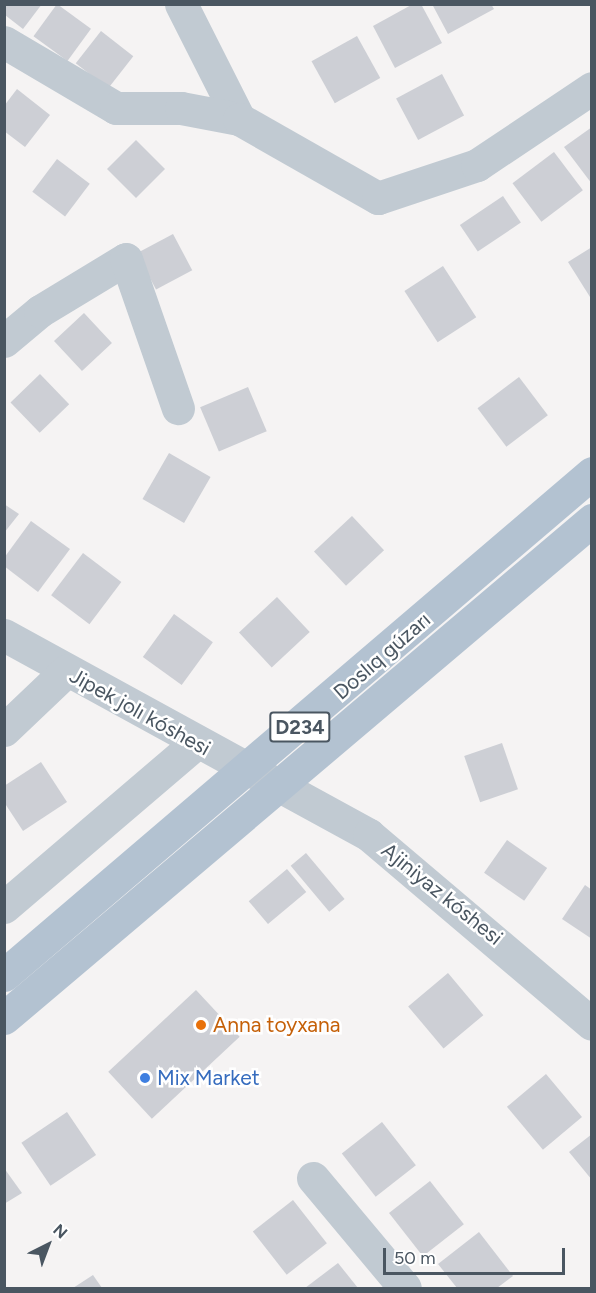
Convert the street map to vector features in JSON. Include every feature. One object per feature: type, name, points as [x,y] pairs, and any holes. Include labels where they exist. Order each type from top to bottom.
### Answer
[{"type":"main road","name":"Doslıq gúzarı","points":[[4,975],[247,770],[591,473]]},
{"type":"main road","name":"Doslıq gúzarı","points":[[4,1018],[591,520]]},
{"type":"street","points":[[181,4],[239,119]]},
{"type":"street","points":[[4,42],[116,108],[181,108],[239,119],[378,198],[477,165],[591,88]]},
{"type":"street","points":[[4,341],[40,311],[126,259],[178,408]]},
{"type":"street","name":"Jipek jolı kóshesi","points":[[4,635],[195,744],[278,786]]},
{"type":"street","points":[[4,730],[66,670]]},
{"type":"street","points":[[4,907],[195,744]]},
{"type":"street","name":"Ajiniyaz kóshesi","points":[[278,786],[369,835],[591,1024]]},
{"type":"street","points":[[314,1178],[405,1288]]},
{"type":"building","points":[[5,4],[42,4],[23,29],[5,15]]},
{"type":"building","points":[[57,4],[91,29],[67,61],[33,36]]},
{"type":"building","points":[[413,4],[421,4],[442,43],[395,68],[373,26]]},
{"type":"building","points":[[432,4],[491,4],[494,9],[448,34]]},
{"type":"building","points":[[101,31],[133,56],[108,89],[76,63]]},
{"type":"building","points":[[357,36],[380,78],[335,103],[312,61]]},
{"type":"building","points":[[442,74],[464,115],[418,140],[396,98]]},
{"type":"building","points":[[17,89],[50,115],[25,147],[4,131],[4,106]]},
{"type":"building","points":[[592,127],[592,184],[564,147]]},
{"type":"building","points":[[136,140],[165,169],[136,198],[107,169]]},
{"type":"building","points":[[554,152],[583,190],[541,222],[512,183]]},
{"type":"building","points":[[57,159],[90,184],[65,216],[32,192]]},
{"type":"building","points":[[503,196],[521,223],[478,252],[460,225]]},
{"type":"building","points":[[173,234],[192,270],[156,289],[137,253]]},
{"type":"building","points":[[592,247],[592,295],[590,297],[568,262]]},
{"type":"building","points":[[443,266],[476,317],[438,342],[404,291]]},
{"type":"building","points":[[84,313],[112,343],[82,371],[54,341]]},
{"type":"building","points":[[40,374],[69,404],[40,433],[11,402]]},
{"type":"building","points":[[519,377],[548,415],[506,447],[477,408]]},
{"type":"building","points":[[248,387],[267,431],[219,452],[200,407]]},
{"type":"building","points":[[169,453],[211,477],[184,523],[142,499]]},
{"type":"building","points":[[4,504],[19,514],[4,533]]},
{"type":"building","points":[[352,516],[384,550],[346,586],[314,551]]},
{"type":"building","points":[[31,521],[70,549],[38,592],[4,566],[4,558]]},
{"type":"building","points":[[83,553],[121,582],[89,624],[51,595]]},
{"type":"building","points":[[277,597],[310,632],[272,668],[239,632]]},
{"type":"building","points":[[174,614],[213,642],[182,685],[143,657]]},
{"type":"building","points":[[502,743],[518,789],[480,802],[464,756]]},
{"type":"building","points":[[41,762],[67,802],[23,831],[4,802],[4,786]]},
{"type":"building","points":[[507,840],[547,868],[524,901],[484,873]]},
{"type":"building","points":[[306,853],[345,899],[329,912],[291,866]]},
{"type":"building","points":[[287,869],[306,892],[268,924],[249,901]]},
{"type":"building","points":[[585,885],[592,890],[592,939],[562,919]]},
{"type":"building","points":[[448,973],[483,1015],[444,1049],[408,1006]]},
{"type":"building","points":[[196,990],[240,1037],[152,1119],[108,1072]]},
{"type":"building","points":[[546,1074],[582,1117],[543,1150],[507,1107]]},
{"type":"building","points":[[67,1112],[96,1155],[50,1186],[21,1143]]},
{"type":"building","points":[[382,1122],[416,1165],[376,1197],[342,1153]]},
{"type":"building","points":[[592,1134],[592,1180],[569,1152]]},
{"type":"building","points":[[4,1168],[22,1193],[4,1204]]},
{"type":"building","points":[[430,1181],[464,1224],[423,1256],[389,1213]]},
{"type":"building","points":[[293,1200],[327,1243],[287,1275],[253,1231]]},
{"type":"building","points":[[479,1232],[513,1276],[497,1288],[457,1288],[438,1264]]},
{"type":"building","points":[[338,1263],[358,1288],[305,1288]]},
{"type":"building","points":[[93,1275],[102,1288],[73,1288]]},
{"type":"place","name":"Anna toyxana","points":[[201,1025]]},
{"type":"place","name":"Mix Market","points":[[145,1078]]}]
